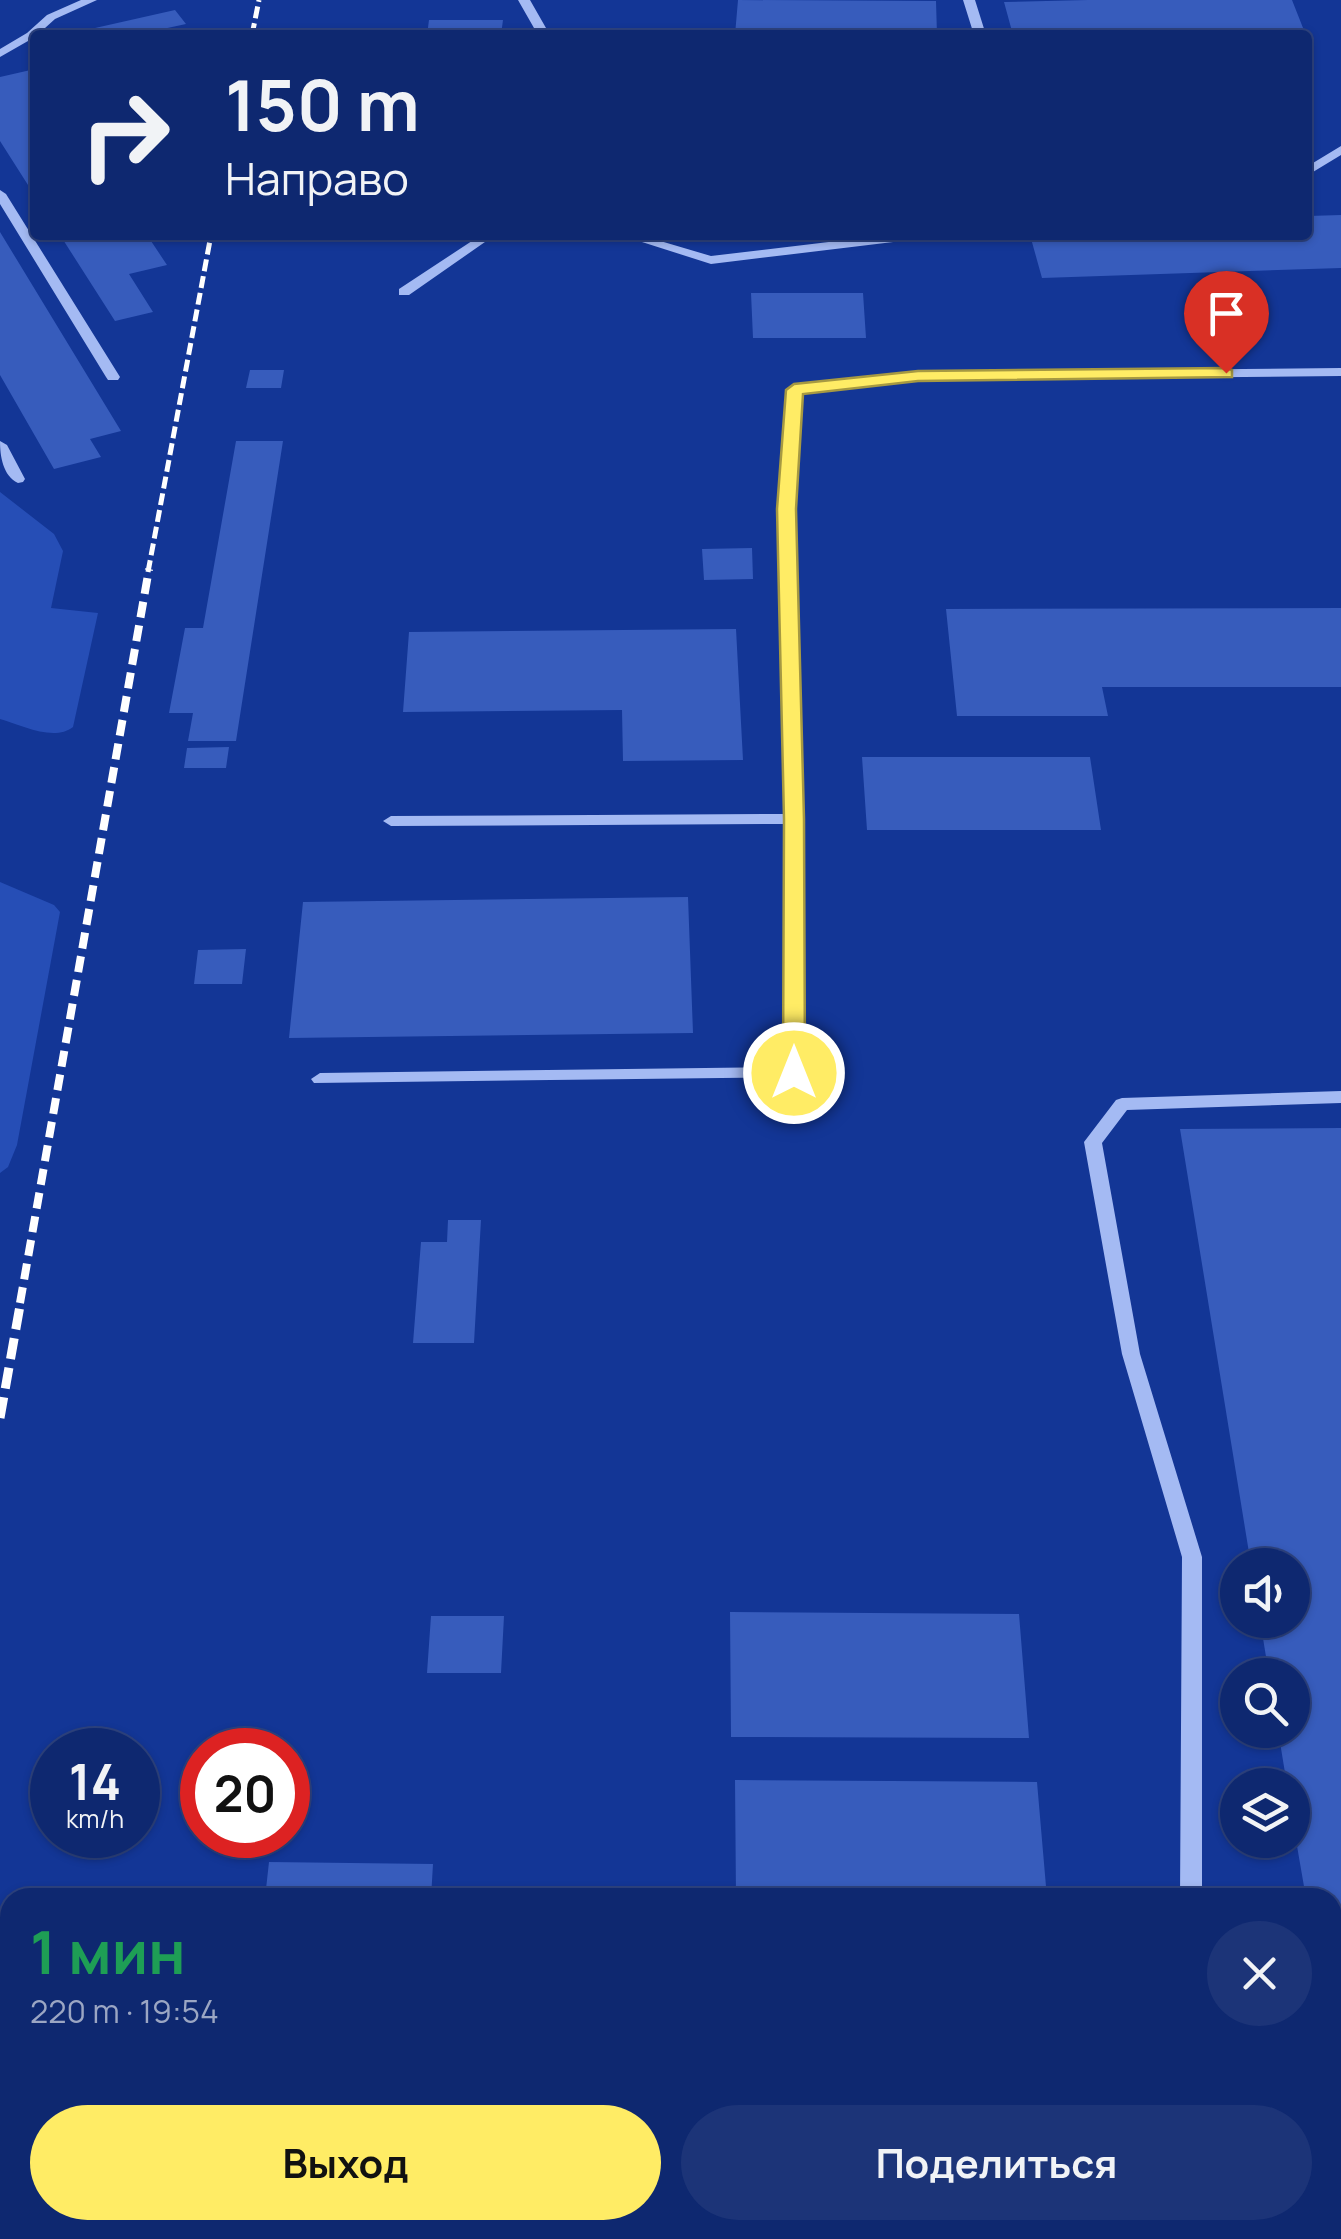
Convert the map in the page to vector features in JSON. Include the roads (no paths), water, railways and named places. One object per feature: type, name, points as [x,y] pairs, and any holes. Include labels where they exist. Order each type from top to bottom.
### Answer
[{"type":"lane","points":[[39,30],[50,17],[91,0]]},
{"type":"lane","points":[[524,0],[541,30]]},
{"type":"lane","points":[[969,0],[978,30]]},
{"type":"lane","points":[[0,54],[30,39]]},
{"type":"lane","points":[[1312,168],[1341,150]]},
{"type":"lane","points":[[0,194],[113,376]]},
{"type":"lane","points":[[404,292],[482,240]]},
{"type":"lane","points":[[643,240],[712,260],[877,240]]},
{"type":"lane","points":[[320,1079],[794,1073],[794,819],[786,509],[794,390],[918,376],[1341,372]]},
{"type":"lane","points":[[0,446],[18,479]]},
{"type":"lane","points":[[392,820],[794,819]]},
{"type":"lane","points":[[1190,1888],[1192,1557],[1131,1354],[1093,1142],[1122,1104],[1341,1097]]},
{"type":"railway","points":[[253,30],[259,0]]},
{"type":"railway","points":[[148,572],[210,240]]},
{"type":"railway","points":[[20,1303],[149,569]]},
{"type":"railway","points":[[0,1418],[21,1300]]}]
